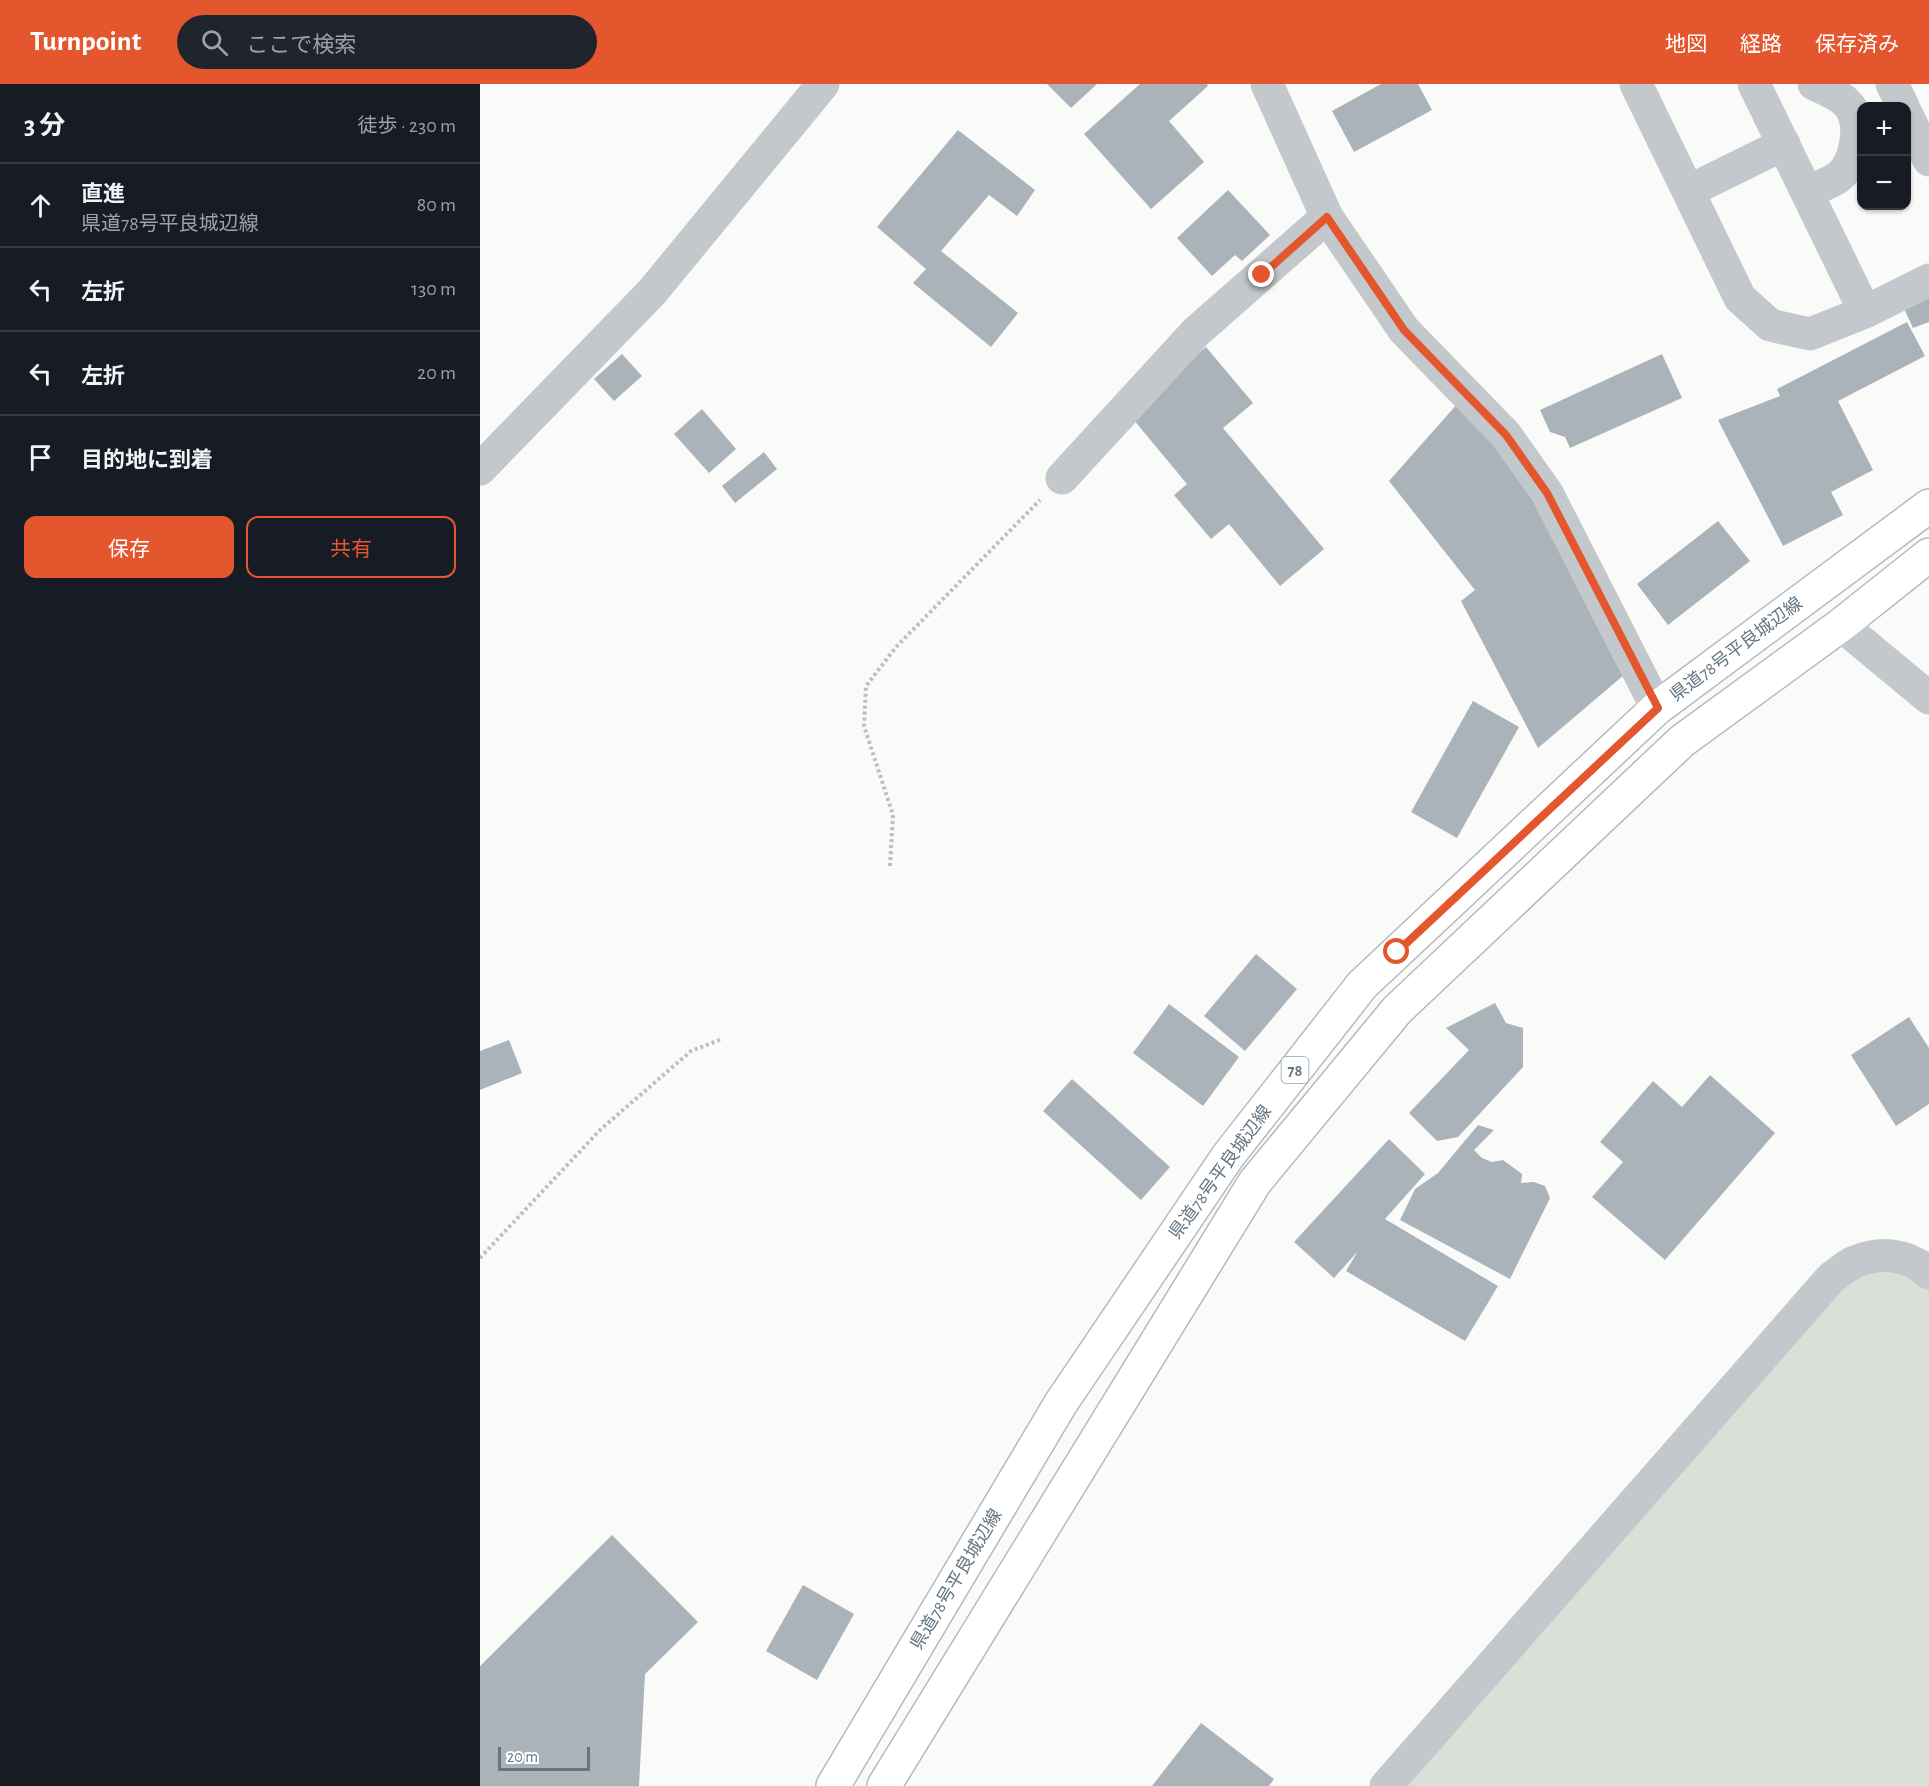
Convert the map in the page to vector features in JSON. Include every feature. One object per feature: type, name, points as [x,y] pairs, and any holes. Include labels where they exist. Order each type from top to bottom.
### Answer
[{"type":"main road","name":"県道78号平良城辺線","points":[[833,1786],[1061,1403],[1228,1156],[1362,985],[1658,708],[1929,506]]},
{"type":"main road","name":"県道78号平良城辺線","points":[[884,1786],[1255,1182],[1397,1010],[1682,741],[1841,625],[1929,555]]},
{"type":"street","points":[[480,469],[652,292],[823,84]]},
{"type":"street","points":[[1267,84],[1327,217],[1404,330],[1506,435],[1547,493],[1658,708]]},
{"type":"street","points":[[1636,84],[1740,298],[1770,325],[1810,334],[1865,312],[1929,280]]},
{"type":"street","points":[[1754,84],[1865,312]]},
{"type":"street","points":[[1807,192],[1839,177],[1852,157],[1858,131],[1852,110],[1838,96],[1814,84]]},
{"type":"street","points":[[1892,84],[1912,114],[1929,160]]},
{"type":"street","points":[[1689,191],[1784,144]]},
{"type":"street","points":[[1062,478],[1196,332],[1327,217]]},
{"type":"street","points":[[1841,625],[1929,698]]},
{"type":"street","points":[[1386,1786],[1832,1278],[1853,1262],[1884,1254],[1917,1263],[1929,1273]]},
{"type":"path","points":[[890,867],[893,815],[864,726],[866,686],[896,647],[1062,478]]},
{"type":"path","points":[[480,1258],[600,1130],[691,1052],[722,1039]]},
{"type":"shaded area","points":[[1853,1262],[1929,1273],[1929,1786],[1408,1786],[1831,1278]]},
{"type":"building","points":[[1047,84],[1097,84],[1071,108]]},
{"type":"building","points":[[1140,84],[1207,84],[1208,86],[1169,121],[1204,162],[1151,209],[1084,134]]},
{"type":"building","points":[[1381,84],[1418,84],[1432,110],[1354,152],[1332,111]]},
{"type":"building","points":[[958,130],[1035,190],[1017,216],[989,195],[941,251],[1018,313],[991,347],[913,283],[926,269],[877,227]]},
{"type":"building","points":[[1228,190],[1270,235],[1242,261],[1235,255],[1212,276],[1177,238]]},
{"type":"building","points":[[1929,292],[1929,322],[1913,328],[1902,304]]},
{"type":"building","points":[[1907,322],[1925,356],[1838,401],[1873,470],[1831,492],[1843,515],[1783,546],[1718,420],[1780,396],[1777,389]]},
{"type":"building","points":[[1206,347],[1253,403],[1223,428],[1324,549],[1280,586],[1229,524],[1211,539],[1174,495],[1187,484],[1128,413]]},
{"type":"building","points":[[622,354],[642,376],[614,401],[594,379]]},
{"type":"building","points":[[1662,354],[1682,398],[1570,448],[1565,437],[1550,432],[1540,410]]},
{"type":"building","points":[[1466,394],[1506,435],[1631,669],[1538,748],[1461,601],[1475,590],[1389,481]]},
{"type":"building","points":[[702,409],[736,449],[709,473],[674,434]]},
{"type":"building","points":[[764,452],[777,469],[735,503],[722,486]]},
{"type":"building","points":[[1718,521],[1750,561],[1668,625],[1637,584]]},
{"type":"building","points":[[1473,701],[1519,727],[1457,838],[1411,812]]},
{"type":"building","points":[[1256,954],[1297,989],[1245,1051],[1204,1016]]},
{"type":"building","points":[[1495,1003],[1506,1023],[1523,1028],[1523,1067],[1458,1137],[1437,1141],[1409,1113],[1469,1050],[1446,1028]]},
{"type":"building","points":[[1169,1004],[1239,1057],[1203,1106],[1133,1053]]},
{"type":"building","points":[[1909,1017],[1929,1048],[1929,1104],[1896,1126],[1851,1055]]},
{"type":"building","points":[[509,1040],[522,1073],[480,1090],[480,1051]]},
{"type":"building","points":[[1710,1075],[1775,1133],[1665,1260],[1592,1197],[1623,1162],[1600,1142],[1653,1081],[1682,1107]]},
{"type":"building","points":[[1072,1079],[1170,1167],[1141,1200],[1043,1111]]},
{"type":"building","points":[[1478,1125],[1494,1130],[1474,1150],[1482,1158],[1492,1162],[1503,1160],[1522,1174],[1521,1183],[1534,1182],[1545,1186],[1550,1198],[1510,1279],[1400,1220],[1415,1189],[1438,1173]]},
{"type":"building","points":[[1389,1139],[1425,1174],[1385,1219],[1498,1286],[1465,1341],[1346,1271],[1358,1251],[1334,1278],[1294,1242]]},
{"type":"building","points":[[612,1535],[698,1622],[645,1674],[639,1786],[480,1786],[480,1666]]},
{"type":"building","points":[[803,1585],[854,1614],[817,1680],[766,1651]]},
{"type":"building","points":[[1201,1723],[1274,1779],[1269,1786],[1152,1786]]},
{"type":"route","points":[[1262,275],[1327,217],[1404,330],[1506,435],[1547,493],[1658,708],[1397,952]]}]
